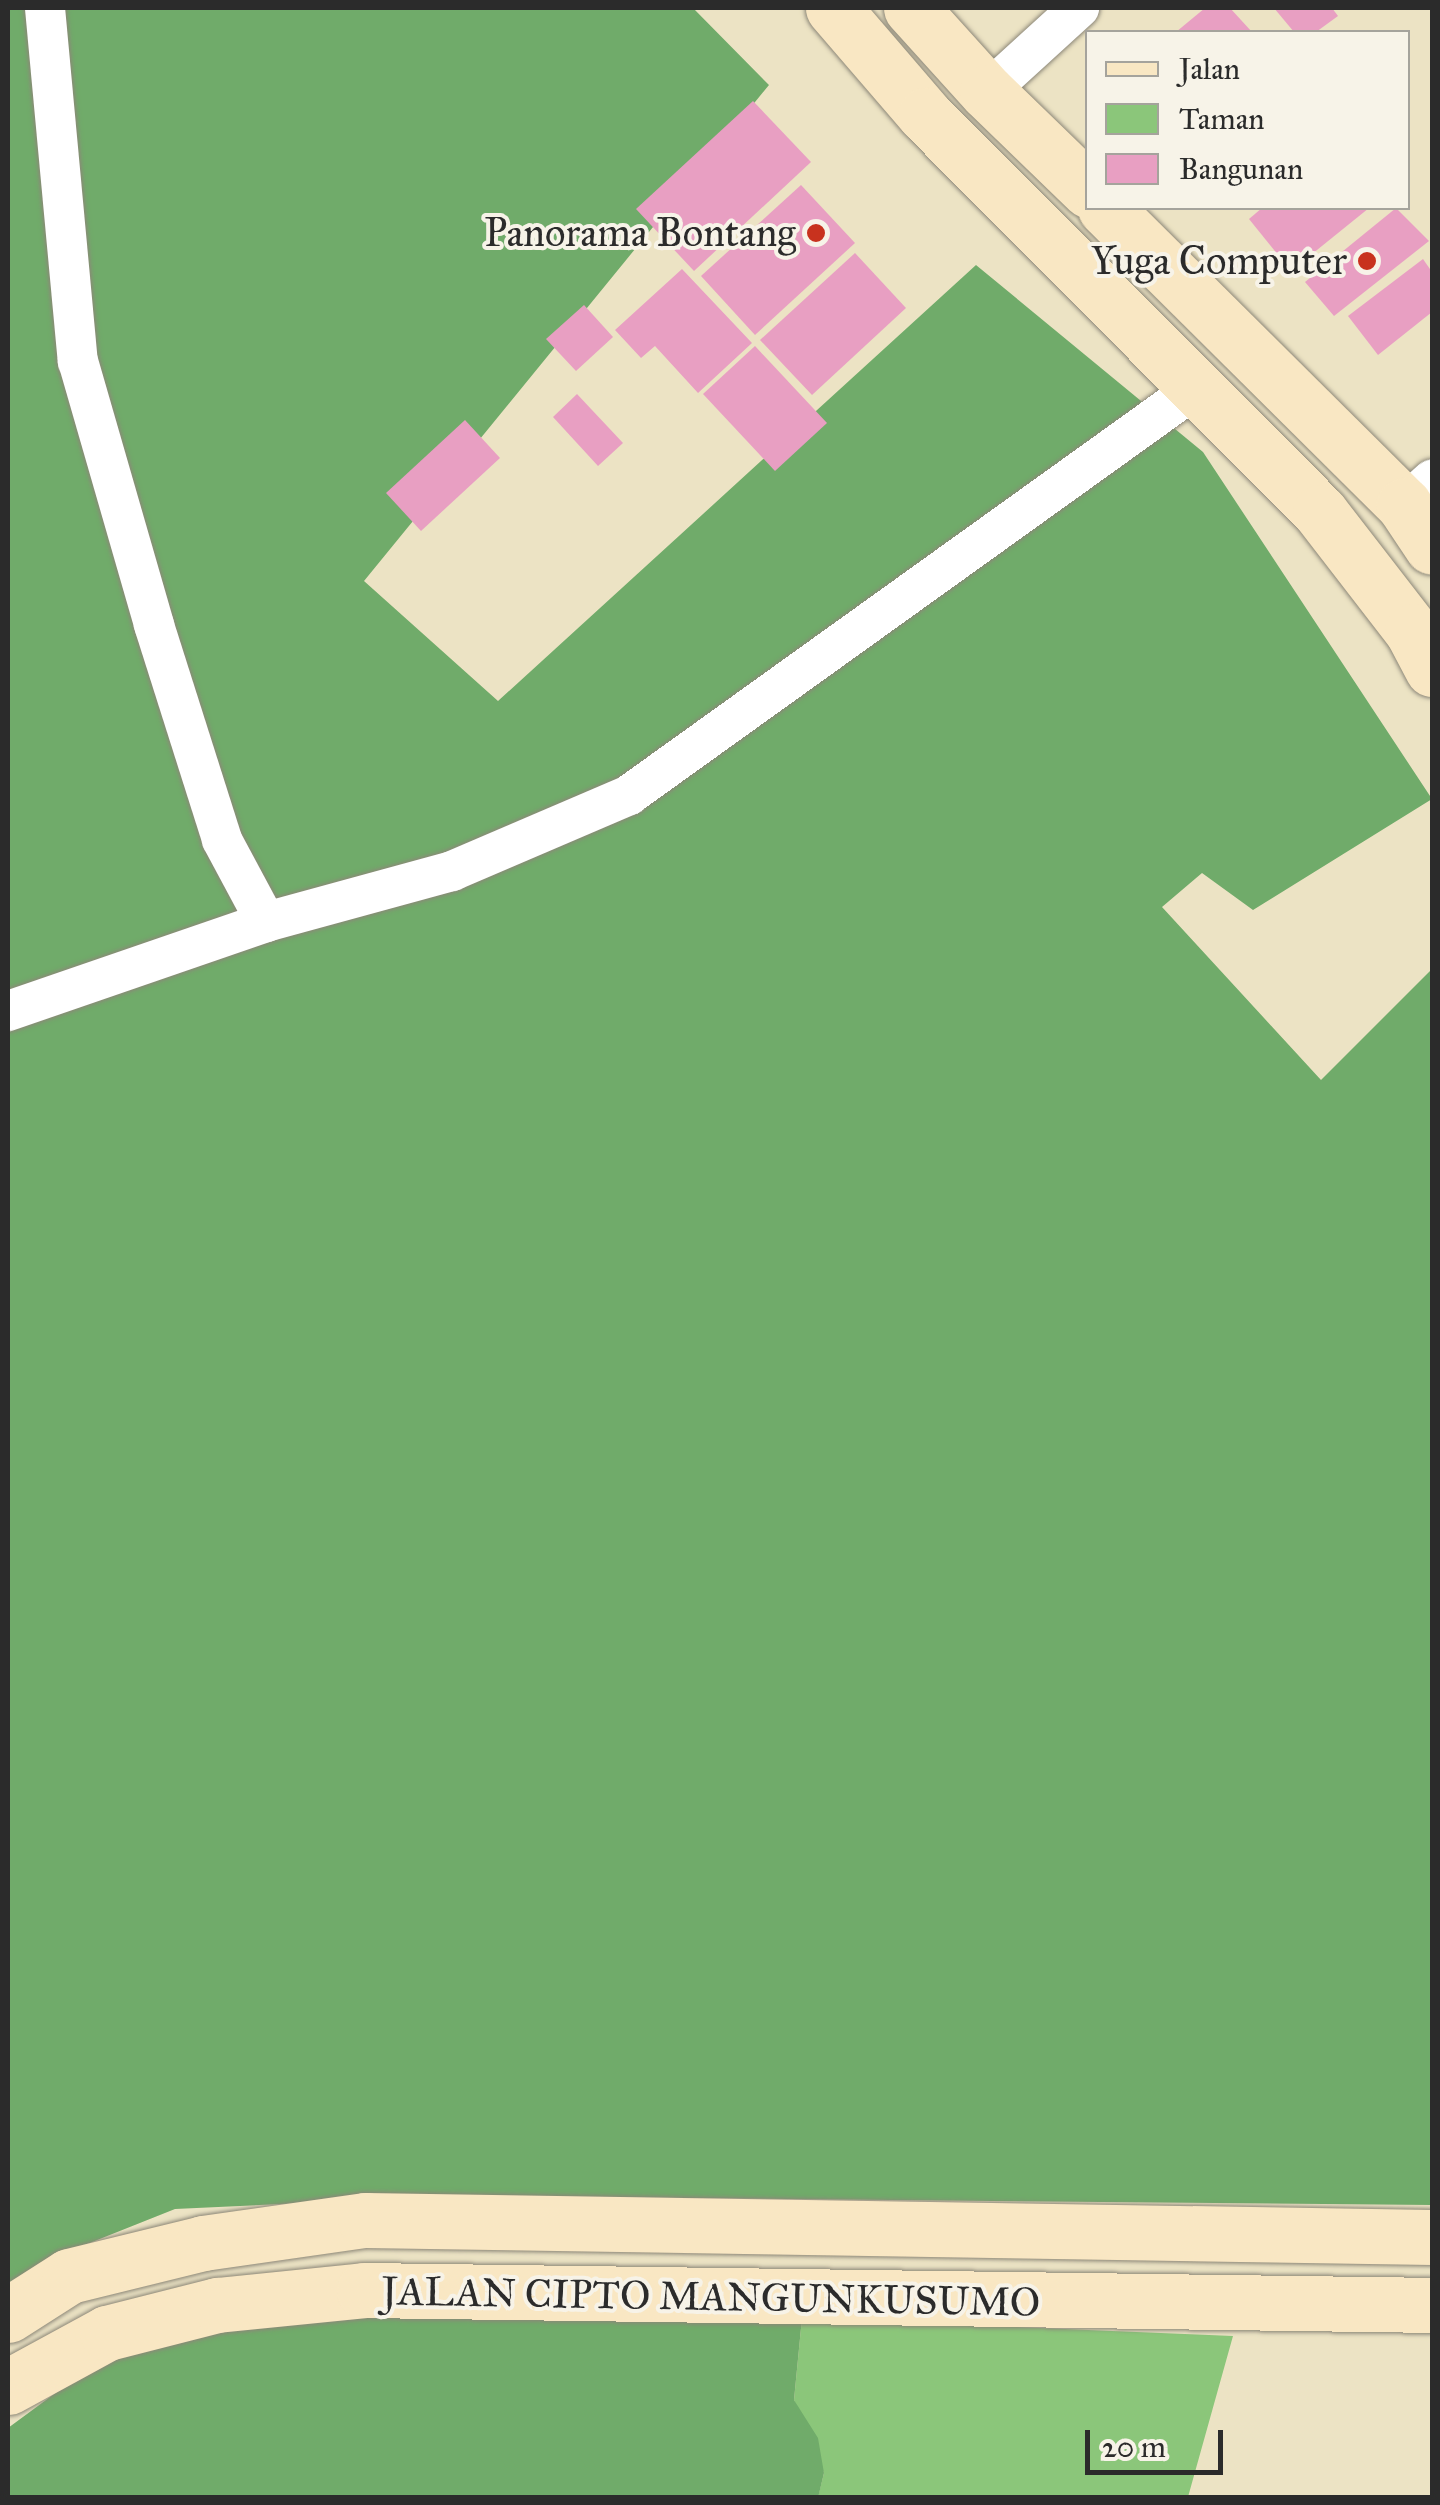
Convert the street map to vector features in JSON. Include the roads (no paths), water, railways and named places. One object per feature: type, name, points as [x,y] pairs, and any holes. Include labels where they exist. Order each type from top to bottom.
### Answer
[{"type":"street","points":[[45,8],[78,361],[154,626],[222,840],[266,922]]},
{"type":"street","points":[[834,8],[925,115],[1320,512],[1412,631],[1432,669]]},
{"type":"street","points":[[911,8],[988,92],[1085,187]]},
{"type":"street","points":[[988,92],[1080,8]]},
{"type":"street","points":[[1107,210],[1423,511]]},
{"type":"street","points":[[8,1011],[266,922],[452,871],[629,795],[1196,388]]},
{"type":"street","name":"JALAN CIPTO MANGUNKUSUMO","points":[[8,2316],[69,2276],[203,2243],[365,2220],[1432,2237]]},
{"type":"street","points":[[1020,2302],[1021,2228]]},
{"type":"street","name":"JALAN CIPTO MANGUNKUSUMO","points":[[8,2386],[107,2333],[217,2305],[364,2290],[1432,2305]]},
{"type":"place","name":"Panorama Bontang","points":[[816,233]]},
{"type":"place","name":"Yuga Computer","points":[[1367,261]]}]
